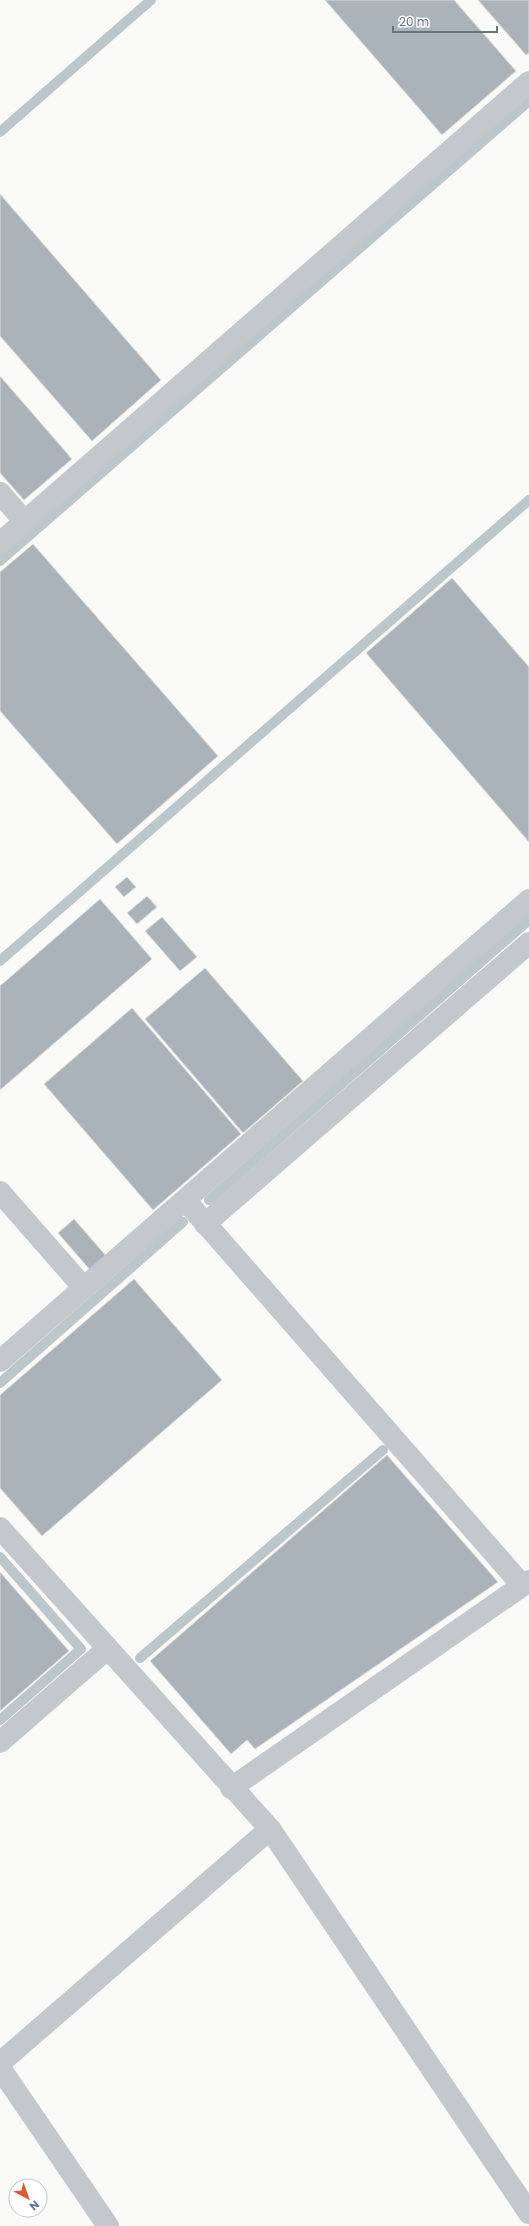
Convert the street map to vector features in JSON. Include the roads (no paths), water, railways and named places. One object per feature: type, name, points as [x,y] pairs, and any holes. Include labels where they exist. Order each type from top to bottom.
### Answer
[{"type":"street","points":[[0,543],[529,82]]},
{"type":"street","points":[[0,493],[25,522]]},
{"type":"street","points":[[0,1361],[529,900]]},
{"type":"street","points":[[205,1224],[529,943]]},
{"type":"street","points":[[0,1192],[84,1288]]},
{"type":"street","points":[[185,1200],[526,1583],[231,1788]]},
{"type":"street","points":[[0,1528],[231,1788],[270,1829],[529,2213]]},
{"type":"street","points":[[0,1742],[107,1649]]},
{"type":"street","points":[[0,2063],[270,1829]]},
{"type":"street","points":[[0,2068],[108,2226]]},
{"type":"waterway","points":[[0,132],[151,0]]},
{"type":"waterway","points":[[0,561],[529,101]]},
{"type":"waterway","points":[[0,961],[529,500]]},
{"type":"waterway","points":[[209,1200],[529,920]]},
{"type":"waterway","points":[[0,1383],[183,1222]]},
{"type":"waterway","points":[[140,1658],[383,1450]]},
{"type":"waterway","points":[[0,1557],[81,1649],[0,1720]]}]
